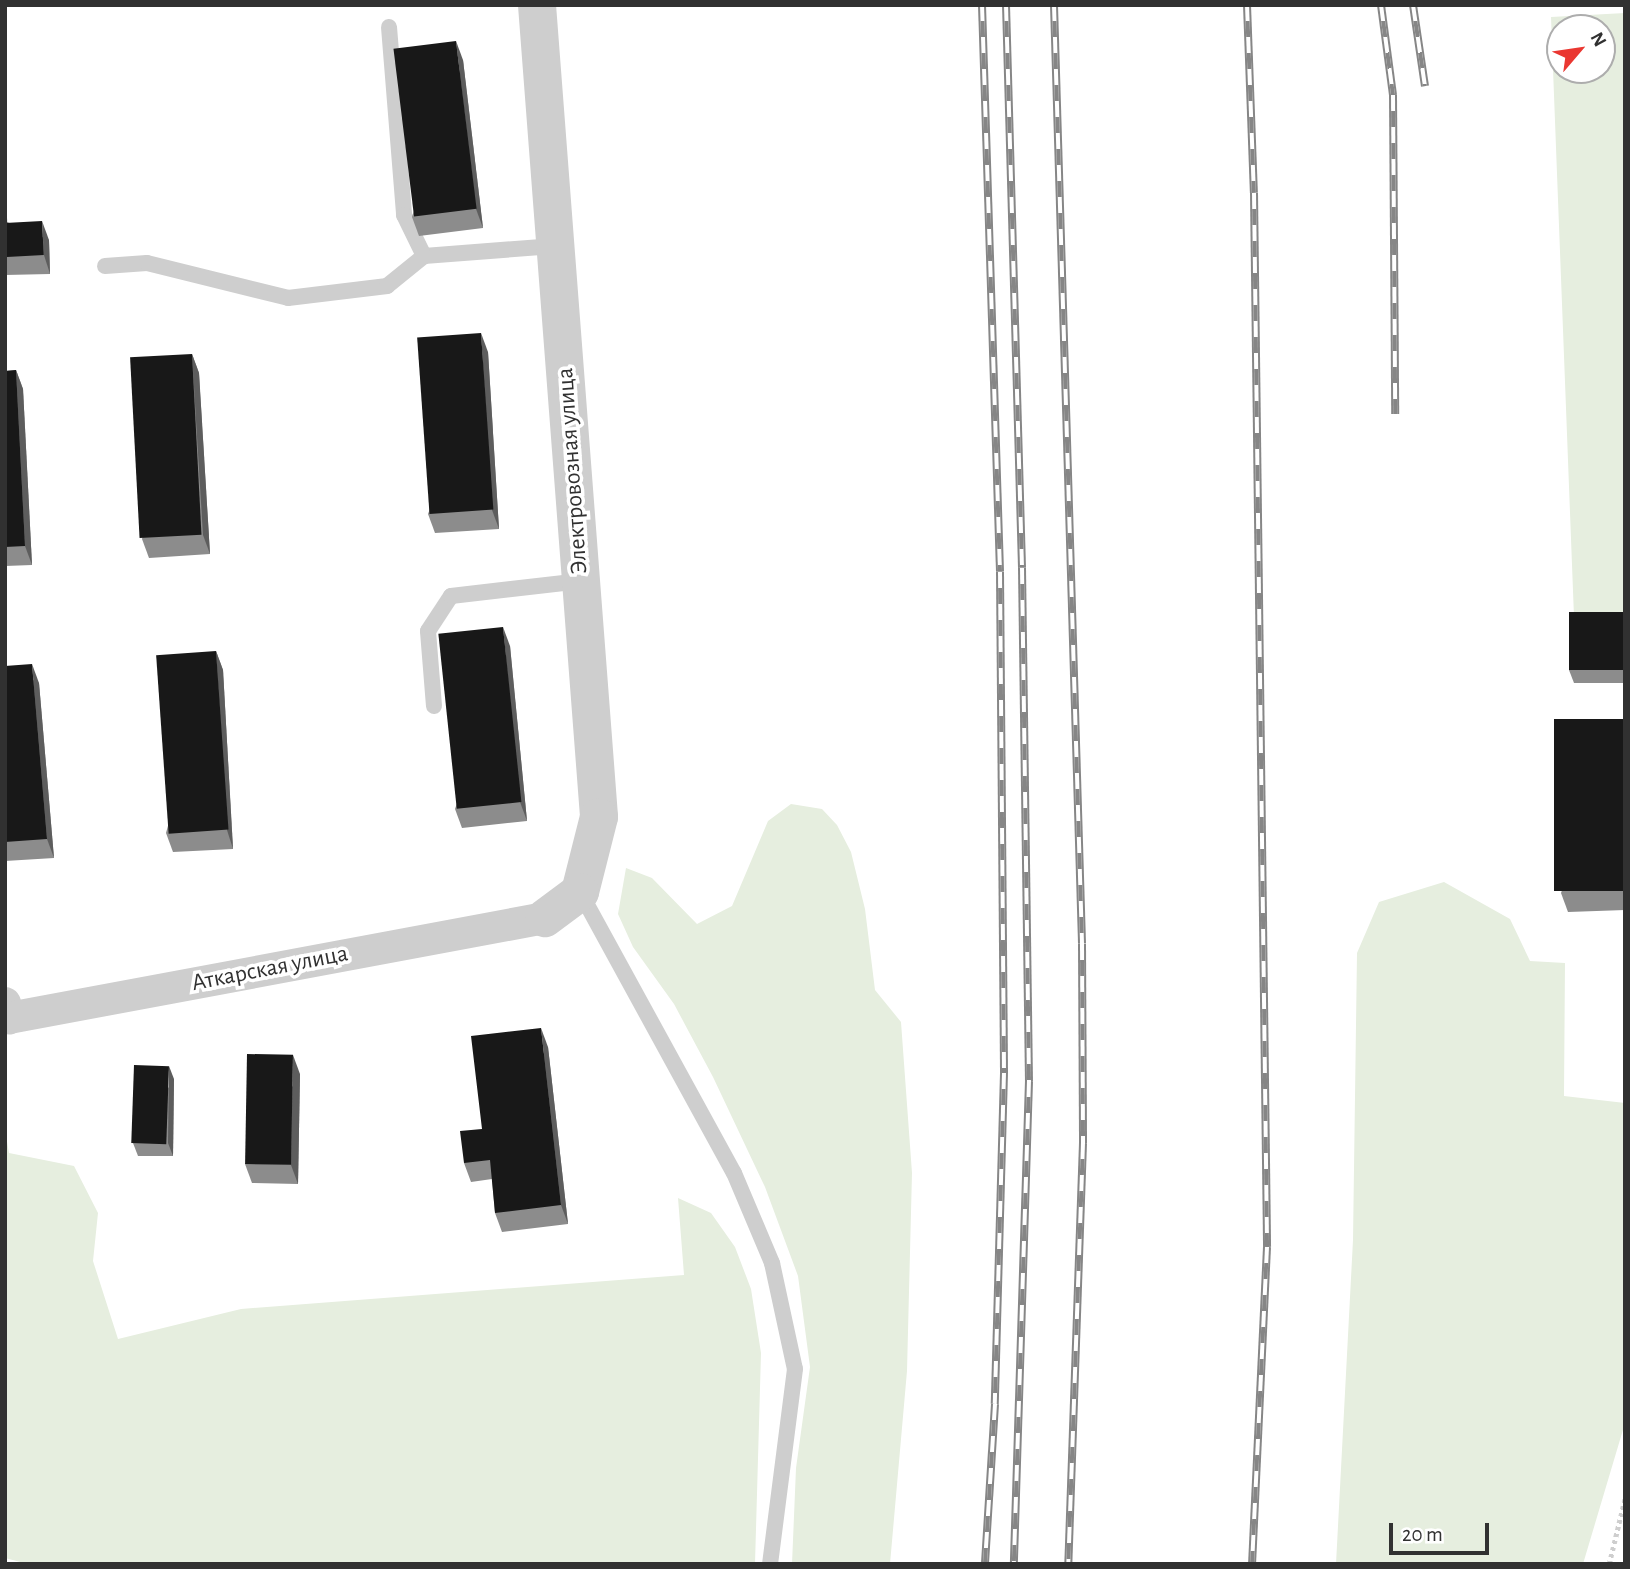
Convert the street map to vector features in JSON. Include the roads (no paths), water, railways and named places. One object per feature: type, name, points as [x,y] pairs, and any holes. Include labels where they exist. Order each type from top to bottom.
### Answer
[{"type":"street","name":"Электровозная улица","points":[[537,5],[599,817],[580,892]]},
{"type":"street","points":[[545,918],[580,892]]},
{"type":"street","name":"Аткарская улица","points":[[5,1003],[9,1018],[545,918]]},
{"type":"lane","points":[[389,27],[404,215],[424,256]]},
{"type":"lane","points":[[106,266],[146,263],[288,298],[387,286],[424,256],[555,246]]},
{"type":"lane","points":[[434,706],[429,631],[451,596],[581,581]]},
{"type":"lane","points":[[580,892],[734,1174],[772,1263],[795,1369],[770,1564]]},
{"type":"railway","points":[[982,5],[1000,572],[1004,1073],[995,1404],[985,1564]]},
{"type":"railway","points":[[1006,5],[1022,568],[1029,1081],[1014,1564]]},
{"type":"railway","points":[[1054,5],[1082,944],[1083,1143],[1068,1564]]},
{"type":"railway","points":[[1247,5],[1254,193],[1267,1247],[1252,1564]]},
{"type":"railway","points":[[1381,5],[1393,95],[1395,414]]},
{"type":"railway","points":[[1413,5],[1425,86]]}]
